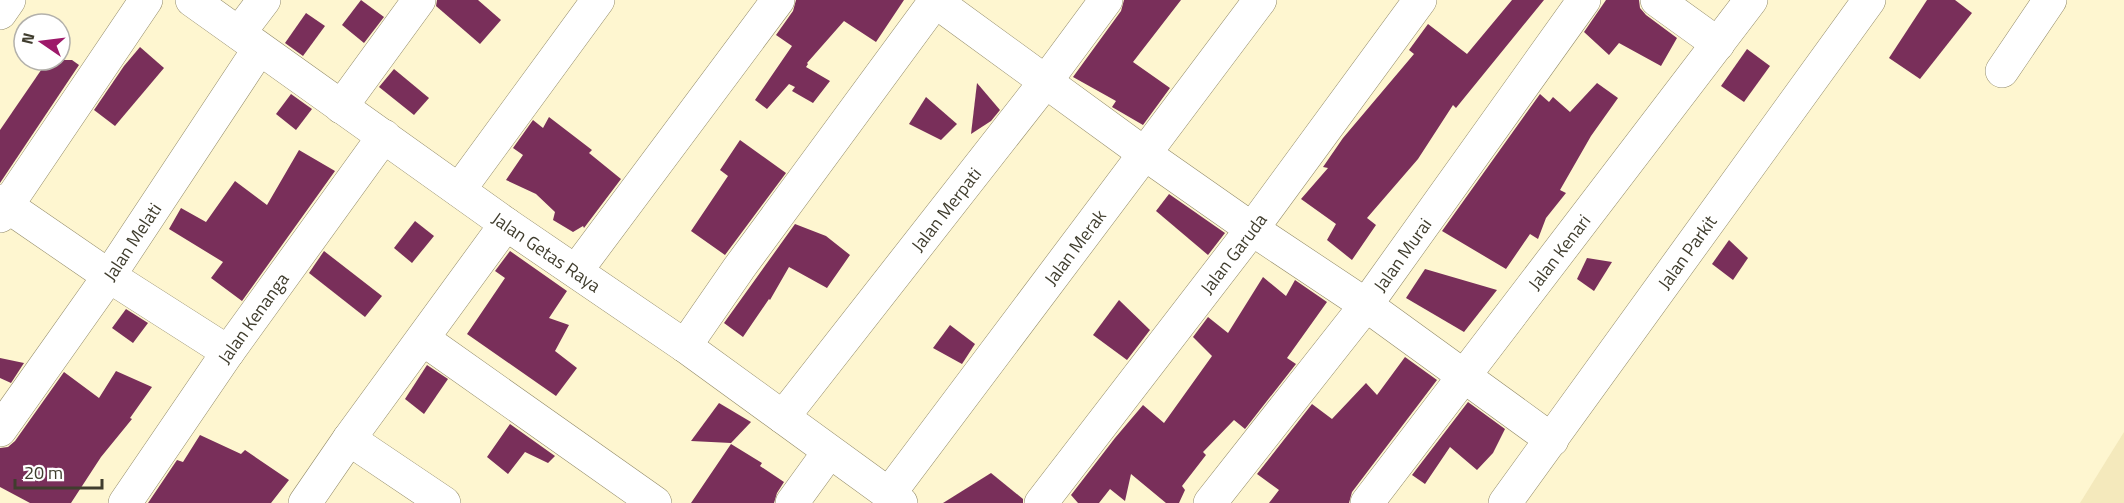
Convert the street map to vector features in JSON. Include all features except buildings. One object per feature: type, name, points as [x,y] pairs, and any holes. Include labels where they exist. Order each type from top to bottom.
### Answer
[{"type":"street","points":[[0,13],[9,0]]},
{"type":"street","points":[[146,0],[2,208],[228,352]]},
{"type":"street","name":"Jalan Getas Raya","points":[[192,0],[506,224],[684,346],[895,499]]},
{"type":"street","name":"Jalan Melati","points":[[0,430],[109,276],[249,41],[264,0]]},
{"type":"street","points":[[341,107],[418,0]]},
{"type":"street","points":[[459,190],[598,0]]},
{"type":"street","points":[[576,272],[778,0]]},
{"type":"street","name":"Jalan Merpati","points":[[783,417],[1046,81],[1106,0]]},
{"type":"street","name":"Jalan Merak","points":[[895,499],[1145,154],[1260,0]]},
{"type":"street","name":"Jalan Garuda","points":[[1041,503],[1252,229],[1420,0]]},
{"type":"street","name":"Jalan Murai","points":[[1210,503],[1366,305],[1584,0]]},
{"type":"street","points":[[1657,0],[1718,44]]},
{"type":"street","name":"Jalan Kenari","points":[[1366,503],[1751,0]]},
{"type":"street","name":"Jalan Parkit","points":[[1506,503],[1869,0]]},
{"type":"street","points":[[2002,71],[2050,0]]},
{"type":"street","points":[[684,346],[935,1],[1145,154],[1366,305],[1552,440]]},
{"type":"street","name":"Jalan Kenanga","points":[[125,503],[228,352],[384,136]]},
{"type":"street","points":[[305,503],[506,224]]},
{"type":"street","points":[[423,339],[655,503]]},
{"type":"street","points":[[349,439],[444,503]]},
{"type":"street","points":[[792,503],[829,452]]},
{"type":"shaded area","points":[[2124,432],[2124,503],[2080,503]]}]
